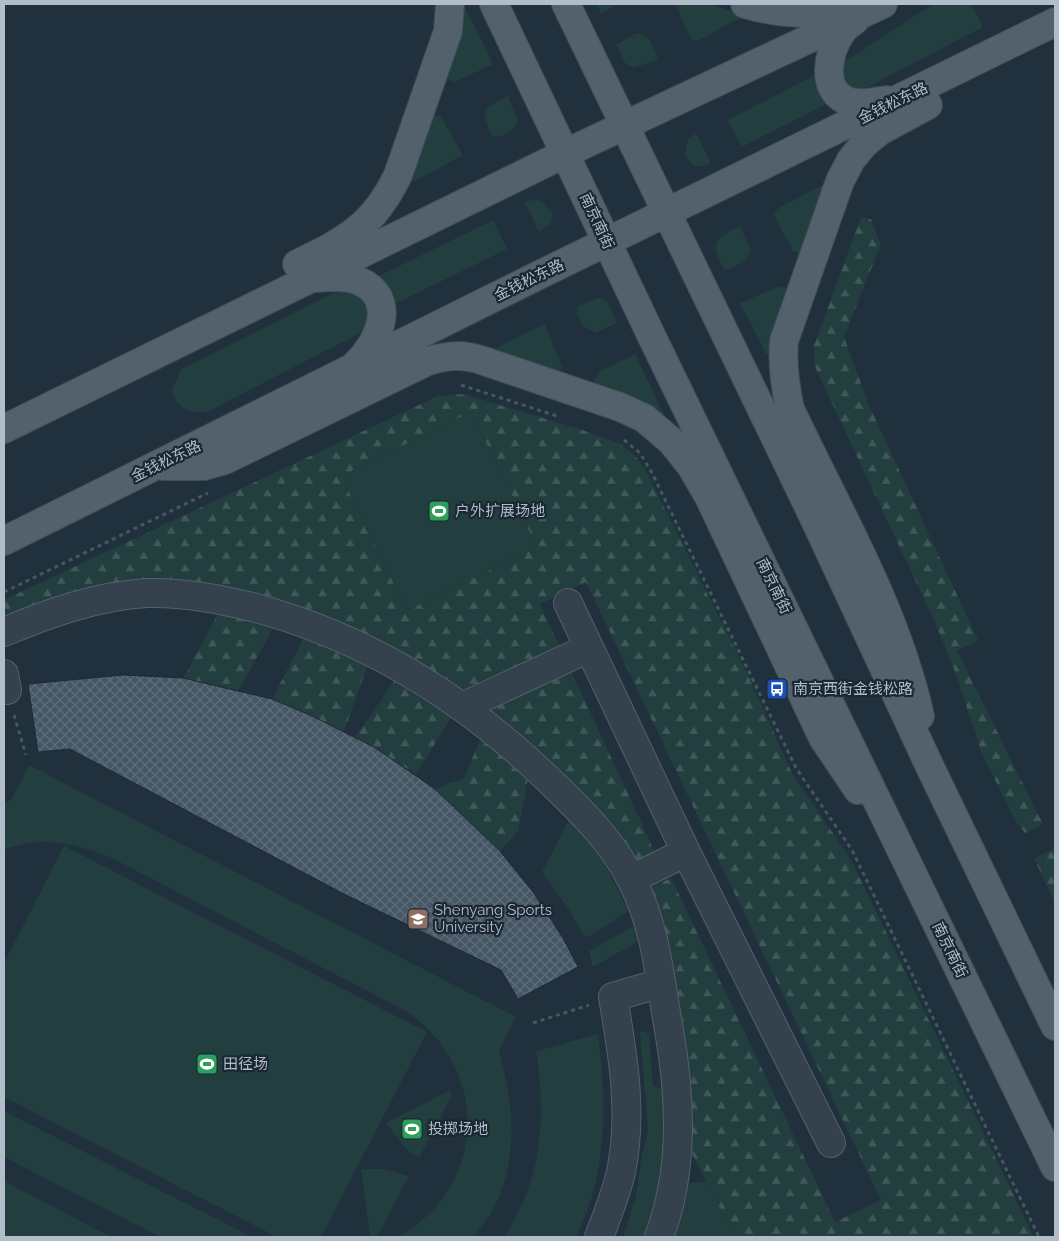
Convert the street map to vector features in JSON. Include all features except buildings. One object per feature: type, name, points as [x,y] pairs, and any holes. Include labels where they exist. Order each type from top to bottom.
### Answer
[{"type":"main road","points":[[110,377],[165,331],[326,250],[356,232],[376,213],[389,194],[401,167],[448,31],[450,4]]},
{"type":"main road","name":"南京南街","points":[[494,4],[606,241],[1055,1167]]},
{"type":"main road","points":[[566,4],[814,518],[931,769],[1055,1026]]},
{"type":"main road","points":[[745,4],[788,13],[832,8],[862,8]]},
{"type":"main road","points":[[4,429],[566,153],[625,126],[862,8]]},
{"type":"main road","points":[[862,8],[842,32],[830,57],[830,79],[835,91],[843,99],[864,104],[901,99]]},
{"type":"main road","name":"金钱松东路","points":[[4,541],[606,241],[666,214],[1055,22]]},
{"type":"main road","points":[[931,769],[913,686],[900,645],[872,580],[790,409],[784,381],[784,341],[832,204],[851,160],[864,144],[880,131],[973,78],[1020,40]]},
{"type":"main road","points":[[310,279],[354,279],[366,284],[379,300],[382,310],[378,334],[364,357],[349,370]]},
{"type":"main road","points":[[156,466],[204,466],[226,460],[428,361],[448,355],[467,355],[620,407],[644,418],[671,441],[696,474],[709,497],[823,738],[897,841]]},
{"type":"lane","points":[[4,632],[48,613],[108,599],[148,593],[233,602],[308,623],[386,658],[462,707],[496,732],[582,812],[607,843],[632,880],[647,917],[675,1068],[678,1119],[674,1180],[659,1237]]},
{"type":"lane","points":[[568,603],[686,852],[831,1143]]},
{"type":"lane","points":[[462,707],[590,648]]},
{"type":"lane","points":[[632,880],[686,852]]},
{"type":"lane","points":[[599,1237],[621,1172],[628,1104],[625,1066],[614,997],[660,983]]},
{"type":"path","points":[[459,384],[561,417]]},
{"type":"path","points":[[622,439],[640,453],[652,473],[796,768],[852,850],[1039,1237]]},
{"type":"path","points":[[4,592],[209,492]]},
{"type":"path","points":[[5,682],[26,754]]},
{"type":"path","points":[[533,1022],[614,997]]},
{"type":"green space","points":[[596,4],[619,4],[601,13]]},
{"type":"green space","points":[[675,4],[712,4],[744,16],[699,40],[692,41]]},
{"type":"green space","points":[[933,4],[971,4],[983,27],[864,89],[854,91],[846,87],[840,70],[844,62]]},
{"type":"green space","points":[[462,7],[466,10],[491,59],[492,65],[454,82],[445,78]]},
{"type":"green space","points":[[636,33],[640,33],[647,38],[658,59],[634,68],[625,63],[616,45]]},
{"type":"green space","points":[[821,72],[832,101],[742,147],[727,120]]},
{"type":"green space","points":[[508,96],[518,122],[507,133],[493,137],[486,121],[486,111],[493,104]]},
{"type":"green space","points":[[429,114],[441,117],[463,155],[415,181],[406,181]]},
{"type":"green space","points":[[696,133],[711,163],[703,166],[696,166],[690,162],[685,154],[688,139]]},
{"type":"green space","points":[[823,185],[827,186],[804,254],[793,251],[773,213],[780,207]]},
{"type":"green space","points":[[530,200],[541,201],[553,212],[551,223],[539,232],[525,203]]},
{"type":"green space","points":[[861,217],[871,219],[881,244],[844,337],[868,403],[978,640],[957,651],[1043,824],[1025,833],[1015,820],[982,754],[953,666],[932,616],[815,367],[814,345]]},
{"type":"green space","points":[[493,220],[507,249],[393,305],[379,276]]},
{"type":"green space","points":[[738,227],[742,229],[751,251],[744,262],[725,271],[717,255],[716,244],[723,236]]},
{"type":"green space","points":[[780,286],[791,289],[772,354],[766,354],[740,303]]},
{"type":"green space","points":[[350,288],[371,305],[367,326],[360,333],[207,412],[194,412],[184,408],[176,401],[172,389],[182,369],[337,291]]},
{"type":"green space","points":[[599,298],[606,301],[617,323],[595,333],[583,326],[577,313],[578,306]]},
{"type":"green space","points":[[545,324],[562,367],[559,375],[496,354],[498,347]]},
{"type":"green space","points":[[635,354],[664,415],[661,419],[592,384],[600,371]]},
{"type":"green space","points":[[463,394],[582,430],[619,443],[633,454],[644,467],[748,675],[792,773],[851,860],[1034,1237],[735,1237],[671,1113],[648,889],[671,878],[835,1222],[881,1200],[586,582],[540,604],[649,839],[655,856],[641,863],[517,731],[391,646],[297,606],[216,589],[4,627],[4,600],[438,396]],"holes":[[[471,412],[537,547],[407,611],[341,476]]]},
{"type":"green space","name":"户外扩展场地","points":[[471,412],[537,547],[407,611],[341,476]]},
{"type":"green space","points":[[220,610],[275,625],[238,691],[183,679]]},
{"type":"green space","points":[[307,632],[369,662],[344,731],[272,699]]},
{"type":"green space","points":[[398,676],[453,715],[416,774],[355,737]]},
{"type":"green space","points":[[482,735],[528,778],[518,831],[500,851],[435,789],[464,778]]},
{"type":"green space","points":[[29,765],[516,1017],[499,1051],[509,1099],[511,1123],[511,1148],[507,1172],[500,1195],[489,1217],[473,1237],[398,1237],[427,1215],[449,1189],[462,1159],[468,1128],[465,1096],[454,1065],[435,1037],[408,1012],[110,857],[70,845],[44,842],[17,845],[4,850],[4,803],[11,800]]},
{"type":"green space","points":[[571,816],[603,861],[629,911],[586,938],[566,905],[542,872]]},
{"type":"green space","name":"田径场","points":[[64,846],[427,1032],[321,1237],[277,1237],[4,1097],[4,963]]},
{"type":"green space","points":[[1055,848],[1055,903],[1034,858]]},
{"type":"green space","points":[[635,925],[639,941],[593,967],[589,951]]},
{"type":"green space","points":[[640,1032],[649,1033],[653,1086],[669,1090],[667,1184],[707,1182],[735,1237],[623,1237],[636,1196],[642,1154],[648,1131]]},
{"type":"green space","points":[[598,1034],[603,1086],[602,1137],[594,1188],[587,1213],[576,1237],[504,1237],[527,1193],[538,1147],[541,1099],[536,1051]]},
{"type":"green space","name":"投掷场地","points":[[450,1090],[452,1095],[419,1158],[406,1149],[386,1123]]},
{"type":"green space","points":[[4,1111],[252,1237],[160,1237],[4,1157]]},
{"type":"green space","name":"投掷场地","points":[[361,1169],[383,1169],[409,1176],[377,1237],[370,1237]]},
{"type":"green space","points":[[4,1181],[111,1237],[4,1237]]},
{"type":"place","name":"户外扩展场地","points":[[439,511]]},
{"type":"place","name":"南京西街金钱松路","points":[[777,689]]},
{"type":"place","name":"Shenyang Sports University","points":[[418,919]]},
{"type":"place","name":"田径场","points":[[207,1064]]},
{"type":"place","name":"投掷场地","points":[[412,1129]]}]
